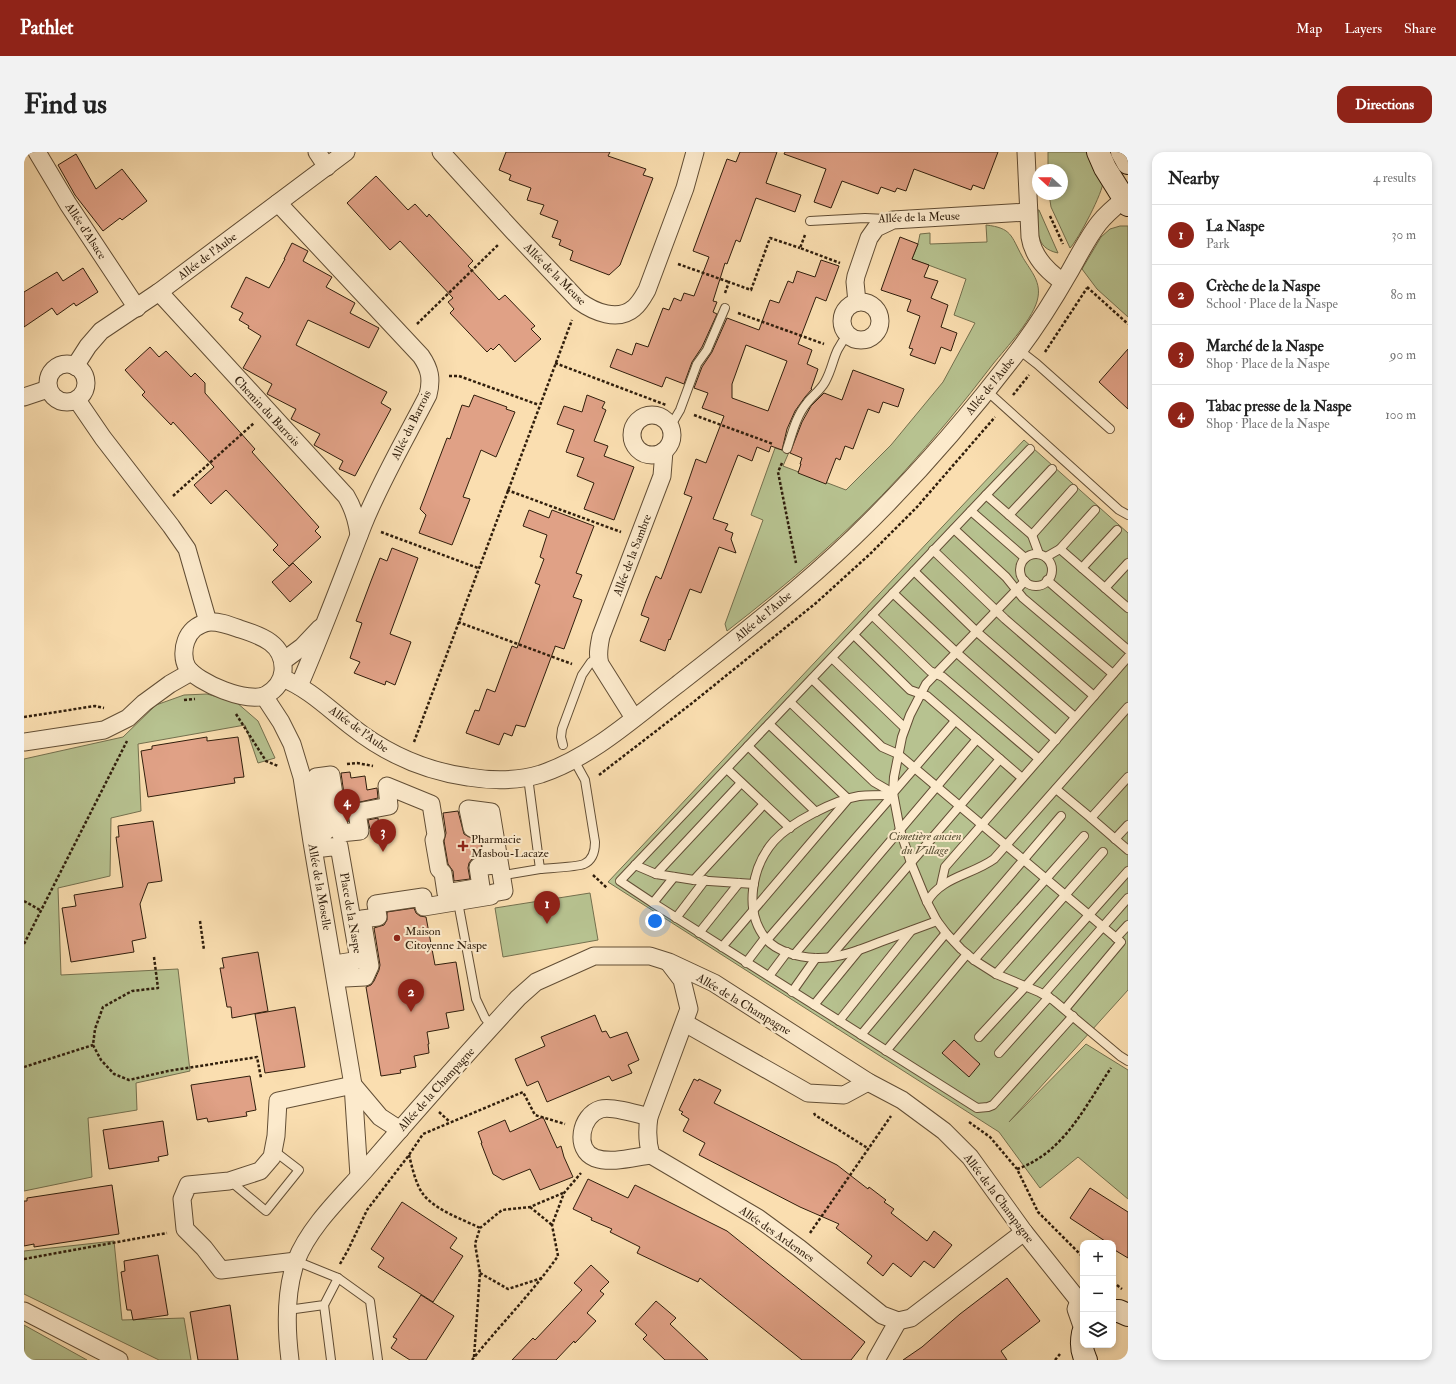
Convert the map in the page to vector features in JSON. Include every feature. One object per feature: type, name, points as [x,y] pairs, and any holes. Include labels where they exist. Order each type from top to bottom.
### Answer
[{"type":"street","name":"Allée d'Alsace","points":[[37,152],[68,204],[137,308]]},
{"type":"street","points":[[317,152],[327,167]]},
{"type":"street","name":"Allée de l'Aube","points":[[76,367],[88,346],[101,330],[137,308],[346,152]]},
{"type":"street","name":"Allée de la Meuse","points":[[441,152],[579,301],[591,309],[607,314],[622,314],[629,311],[640,302],[647,290],[684,188],[695,152]]},
{"type":"street","points":[[1026,152],[1028,212],[1033,252],[1048,270],[1063,282]]},
{"type":"street","points":[[1098,152],[1105,168],[1127,201]]},
{"type":"street","points":[[1122,152],[1128,163]]},
{"type":"street","name":"Allée de l'Aube","points":[[283,669],[299,686],[324,703],[368,738],[392,753],[407,760],[450,774],[470,778],[510,779],[528,777],[542,774],[574,760],[634,718],[730,644],[800,586],[853,538],[897,494],[939,448],[1019,350],[1063,282],[1100,220],[1127,201]]},
{"type":"street","name":"Allée du Barrois","points":[[278,203],[403,336],[426,363],[431,376],[428,395],[376,495],[327,621],[299,686]]},
{"type":"street","name":"Allée de la Meuse","points":[[893,220],[1028,212]]},
{"type":"street","points":[[857,302],[855,282],[857,269],[872,233],[882,224],[893,220]]},
{"type":"street","name":"Chemin du Barrois","points":[[159,292],[346,496],[356,516],[361,531]]},
{"type":"street","points":[[857,302],[864,302],[875,307],[881,319],[880,326],[873,337],[860,340],[854,339],[848,335],[844,331],[842,325],[843,313],[852,304],[857,302]]},
{"type":"street","points":[[62,365],[76,367],[84,375],[86,385],[82,395],[77,400],[69,403],[60,402],[52,396],[48,389],[47,380],[56,368],[62,365]]},
{"type":"street","points":[[24,397],[48,389]]},
{"type":"street","points":[[77,400],[103,438],[187,549],[208,622]]},
{"type":"street","points":[[664,451],[652,455],[645,454],[640,451],[633,440],[634,428],[638,422],[649,416],[662,418],[670,427]]},
{"type":"street","name":"Allée de la Sambre","points":[[592,664],[601,636],[664,470],[664,451],[671,440],[670,427]]},
{"type":"street","name":"Allée du Barrois","points":[[283,669],[327,621]]},
{"type":"street","points":[[208,622],[224,623],[266,639],[279,652],[283,669],[278,685],[264,696],[251,698],[235,694],[197,678],[191,672],[185,661],[185,644],[192,629],[199,625],[208,622]]},
{"type":"street","points":[[592,664],[607,676],[634,718]]},
{"type":"street","points":[[24,742],[104,730],[128,718],[144,703],[170,684],[191,672]]},
{"type":"street","name":"Allée de la Moselle","points":[[264,696],[281,722],[292,744],[302,777],[353,1085],[359,1176]]},
{"type":"street","name":"Place de la Naspe","points":[[331,775],[340,833],[360,831],[357,812],[389,806],[387,786],[430,804],[436,835],[434,840],[439,869],[443,872],[446,893],[482,887],[478,868],[494,865],[488,826],[472,828],[468,809],[491,812],[504,891],[493,893],[491,896],[458,902],[424,907],[423,897],[376,904],[378,917],[362,919],[370,966],[365,977],[344,978],[341,964],[358,960],[339,846],[324,848],[321,833],[325,832],[316,777],[331,775]]},
{"type":"street","name":"Allée de la Champagne","points":[[288,1357],[288,1310],[290,1285],[296,1261],[306,1240],[325,1215],[518,998],[536,982],[594,956],[650,956],[669,962],[714,983],[868,1082],[902,1100],[944,1130],[970,1157],[1024,1232],[1080,1300]]},
{"type":"street","points":[[649,1117],[610,1109],[601,1109],[592,1113],[586,1121],[583,1129],[582,1142],[586,1151],[594,1157],[606,1160],[620,1160],[651,1155],[648,1145],[649,1117],[689,1009],[682,980],[669,962]]},
{"type":"street","points":[[685,1023],[808,1093],[844,1095],[868,1082]]},
{"type":"street","points":[[296,1261],[221,1270],[204,1248],[185,1229],[182,1199],[188,1185],[229,1180],[260,1171],[272,1157],[276,1136],[278,1101],[353,1085]]},
{"type":"street","name":"Allée de la Moselle","points":[[353,1085],[380,1118],[400,1130]]},
{"type":"street","name":"Allée des Ardennes","points":[[651,1155],[758,1218],[799,1248],[882,1315],[898,1321]]},
{"type":"street","points":[[876,1360],[898,1321],[911,1318],[1024,1232]]},
{"type":"street","name":"Allée de la Champagne","points":[[1080,1303],[1076,1309],[1080,1320]]},
{"type":"street","points":[[24,1311],[119,1360]]},
{"type":"street","points":[[1116,1311],[1128,1315]]},
{"type":"lane","name":"Allée de la Meuse","points":[[810,221],[865,218],[893,220]]},
{"type":"lane","name":"Allée de la Sambre","points":[[670,427],[680,410],[697,364],[707,350],[725,308]]},
{"type":"lane","points":[[787,449],[799,416],[807,403],[825,382],[837,348],[848,335]]},
{"type":"lane","points":[[1019,350],[1037,364],[1110,429]]},
{"type":"lane","points":[[987,391],[1119,510],[1128,515]]},
{"type":"lane","points":[[1030,448],[620,881],[699,933],[977,1108],[988,1107],[993,1104],[1073,1016]]},
{"type":"lane","points":[[1009,515],[1052,469]]},
{"type":"lane","points":[[1032,535],[1073,489]]},
{"type":"lane","points":[[986,495],[1032,535],[1043,556],[1050,563],[1052,570],[1050,577],[1038,585],[1031,585],[1025,582],[1021,576],[1020,569],[1025,558],[1033,554],[1043,556],[1060,549],[1095,510]]},
{"type":"lane","points":[[971,511],[1025,558]]},
{"type":"lane","points":[[954,529],[1006,577],[1023,598],[1113,674]]},
{"type":"lane","points":[[1082,568],[1117,530]]},
{"type":"lane","points":[[1060,549],[1128,608]]},
{"type":"lane","points":[[933,550],[997,611],[1094,696]]},
{"type":"lane","points":[[1105,588],[1128,563]]},
{"type":"lane","points":[[914,571],[977,632],[1076,717]]},
{"type":"lane","points":[[1047,580],[1128,650]]},
{"type":"lane","points":[[1025,582],[926,684],[920,694],[905,728],[898,754],[893,794],[900,830],[911,863],[927,902],[937,921],[946,933],[974,960],[996,974],[1047,996],[1128,1061]]},
{"type":"lane","points":[[893,593],[957,653],[1056,740]]},
{"type":"lane","points":[[872,615],[930,671],[943,677],[1039,759]]},
{"type":"lane","points":[[854,635],[910,690],[927,696],[1022,778]]},
{"type":"lane","points":[[941,885],[945,867],[1128,657]]},
{"type":"lane","points":[[832,658],[905,728]]},
{"type":"lane","name":"Allée de la Sambre","points":[[563,745],[561,737],[562,729],[582,675],[592,664]]},
{"type":"lane","points":[[812,679],[882,747],[898,754],[1128,948]]},
{"type":"lane","points":[[790,702],[874,782],[893,794]]},
{"type":"lane","points":[[927,902],[932,893],[941,885],[984,866],[994,859],[1128,707]]},
{"type":"lane","points":[[746,962],[955,721]]},
{"type":"lane","points":[[769,724],[848,799]]},
{"type":"lane","points":[[768,976],[790,954],[900,830],[977,740]]},
{"type":"lane","points":[[748,746],[816,812]]},
{"type":"lane","points":[[830,957],[1000,759]]},
{"type":"lane","points":[[504,876],[540,869],[584,864],[591,858],[595,848],[595,842],[585,780],[574,760]]},
{"type":"lane","points":[[727,769],[790,828]]},
{"type":"lane","points":[[528,777],[540,869]]},
{"type":"lane","points":[[1091,818],[1128,777]]},
{"type":"lane","points":[[656,874],[741,783]]},
{"type":"lane","points":[[1056,789],[1128,850]]},
{"type":"lane","points":[[893,794],[859,796],[848,799],[816,812],[790,828],[775,840],[764,853],[756,871],[753,892],[753,912],[761,932],[766,939],[790,954],[816,958],[830,957],[859,950],[937,921]]},
{"type":"lane","points":[[722,947],[848,799]]},
{"type":"lane","points":[[694,880],[764,804]]},
{"type":"lane","points":[[954,941],[1061,816]]},
{"type":"lane","points":[[1115,839],[1128,824]]},
{"type":"lane","points":[[974,960],[1084,836]]},
{"type":"lane","points":[[996,974],[1103,852]]},
{"type":"lane","points":[[635,865],[656,874],[674,877],[694,880],[754,884]]},
{"type":"lane","points":[[979,1037],[1128,871]]},
{"type":"lane","points":[[653,903],[674,877]]},
{"type":"lane","points":[[676,918],[705,880]]},
{"type":"lane","points":[[699,933],[739,883]]},
{"type":"lane","points":[[999,1053],[1102,927],[1127,901]]},
{"type":"lane","points":[[458,902],[476,999],[485,1018],[492,1026]]},
{"type":"lane","points":[[1065,1009],[1119,940],[1128,925]]},
{"type":"lane","points":[[838,1021],[912,930]]},
{"type":"lane","points":[[861,1035],[946,933]]},
{"type":"lane","points":[[814,1006],[859,950]]},
{"type":"lane","points":[[886,1051],[967,954]]},
{"type":"lane","points":[[792,992],[816,958]]},
{"type":"lane","points":[[229,1180],[266,1211],[299,1170],[273,1150]]},
{"type":"lane","points":[[296,1261],[335,1277],[370,1301],[378,1360]]},
{"type":"lane","points":[[331,1360],[324,1305],[335,1277]]},
{"type":"lane","points":[[288,1310],[324,1305]]},
{"type":"path","points":[[800,248],[810,221]]},
{"type":"path","points":[[403,336],[513,231]]},
{"type":"path","points":[[659,257],[751,290],[770,238],[857,269]]},
{"type":"path","points":[[729,282],[720,306],[837,348]]},
{"type":"path","points":[[585,780],[599,775],[691,704],[816,603],[870,554],[917,507],[1004,406],[1037,364],[1088,288]]},
{"type":"path","points":[[412,746],[554,363],[579,301]]},
{"type":"path","points":[[554,363],[787,449],[778,472],[800,586]]},
{"type":"path","points":[[431,376],[459,376],[539,405]]},
{"type":"path","points":[[158,510],[267,411]]},
{"type":"path","points":[[507,490],[639,539]]},
{"type":"path","points":[[361,531],[478,568]]},
{"type":"path","points":[[458,622],[592,664]]},
{"type":"path","points":[[182,700],[198,699]]},
{"type":"path","points":[[234,712],[266,761],[302,777]]},
{"type":"path","points":[[24,944],[130,736]]},
{"type":"path","points":[[342,764],[357,763],[371,765],[378,769]]},
{"type":"path","points":[[24,901],[40,910]]},
{"type":"path","points":[[200,921],[204,950]]},
{"type":"path","points":[[154,956],[158,988],[132,991],[103,1007],[95,1028],[93,1045],[101,1060],[114,1074],[129,1080],[168,1071],[257,1057],[261,1078]]},
{"type":"path","points":[[24,1067],[93,1045]]},
{"type":"path","points":[[1017,1169],[1038,1160],[1054,1148],[1082,1114],[1120,1056]]},
{"type":"path","points":[[335,1277],[367,1210],[423,1134],[523,1092],[535,1115],[583,1129]]},
{"type":"path","points":[[808,1093],[815,1116],[869,1149]]},
{"type":"path","points":[[799,1248],[902,1100]]},
{"type":"path","points":[[409,1155],[423,1194],[437,1207],[480,1228]]},
{"type":"path","points":[[473,1359],[543,1278],[558,1256],[552,1225],[564,1192],[594,1157]]},
{"type":"path","points":[[473,1359],[480,1273],[475,1244],[480,1228],[502,1210],[530,1207],[564,1192]]},
{"type":"path","points":[[530,1207],[552,1225]]},
{"type":"path","points":[[24,1259],[185,1229]]},
{"type":"path","points":[[480,1273],[508,1289],[543,1278]]},
{"type":"green space","points":[[1048,152],[1092,152],[1103,181],[1099,195],[1090,215],[1079,236],[1070,248],[1051,207],[1050,200],[1068,200],[1068,164],[1048,164]]},
{"type":"green space","points":[[1038,210],[1058,253],[1045,247],[1041,242],[1038,231]]},
{"type":"green space","points":[[986,225],[1001,228],[1010,234],[1034,275],[1038,285],[1038,297],[1032,314],[937,434],[882,495],[840,537],[727,631],[725,624],[763,520],[751,515],[775,448],[789,452],[783,466],[846,490],[891,445],[943,382],[975,323],[954,315],[966,279],[912,259],[920,234],[930,233],[930,244],[987,242]]},
{"type":"green space","points":[[1120,226],[1128,226],[1128,317],[1097,289],[1082,269],[1101,237],[1110,229]]},
{"type":"green space","name":"Cimetière ancien du Village","points":[[1024,440],[1128,533],[1128,990],[1009,1122],[1086,1044],[1128,1070],[1128,1199],[1078,1157],[1040,1188],[999,1132],[608,882]]},
{"type":"green space","points":[[207,694],[236,702],[258,721],[275,758],[258,763],[245,725],[138,744],[141,811],[111,818],[110,876],[58,888],[61,975],[178,969],[190,1071],[136,1083],[137,1110],[88,1118],[92,1177],[24,1191],[24,759],[123,737],[156,705],[184,695]]},
{"type":"green space","points":[[590,893],[598,940],[503,957],[495,908]]},
{"type":"green space","points":[[114,1241],[122,1320],[184,1318],[191,1360],[159,1360],[24,1294],[24,1251]]},
{"type":"green space","points":[[24,1325],[87,1360],[24,1360]]},
{"type":"building","points":[[506,152],[610,152],[608,156],[646,169],[643,175],[653,178],[620,265],[609,275],[570,260],[573,251],[559,245],[561,240],[552,237],[558,221],[540,214],[544,205],[527,200],[531,188],[509,180],[511,175],[499,170]]},
{"type":"building","points":[[740,152],[777,152],[766,183],[801,195],[795,212],[756,198],[740,242],[736,240],[727,264],[725,263],[713,301],[717,302],[713,312],[717,314],[702,347],[692,362],[684,384],[666,377],[662,387],[610,367],[617,349],[632,355],[636,343],[648,347],[663,308],[669,310],[674,298],[681,301],[684,293],[694,296],[709,257],[693,251],[727,159],[736,162]]},
{"type":"building","points":[[785,152],[998,152],[984,189],[973,185],[971,190],[914,169],[906,191],[897,188],[895,192],[881,187],[878,194],[842,181],[831,208],[814,202],[826,169],[784,154]]},
{"type":"building","points":[[76,154],[96,189],[122,169],[147,201],[122,220],[120,218],[103,231],[75,195],[58,165]]},
{"type":"building","points":[[376,176],[408,210],[415,204],[427,217],[429,214],[473,261],[468,266],[499,300],[505,295],[535,326],[531,329],[541,339],[515,362],[499,344],[493,350],[491,348],[487,352],[450,313],[454,309],[448,302],[453,298],[400,241],[390,250],[347,203]]},
{"type":"building","points":[[900,237],[918,244],[912,259],[929,265],[924,277],[938,281],[931,298],[948,305],[941,327],[957,333],[951,351],[941,347],[935,364],[910,355],[913,349],[909,348],[920,316],[907,311],[911,300],[881,290]]},
{"type":"building","points":[[292,243],[308,251],[303,261],[332,277],[326,287],[355,303],[350,313],[379,328],[369,348],[308,320],[296,345],[387,392],[381,403],[391,409],[355,476],[339,469],[343,461],[314,445],[320,434],[291,419],[296,409],[267,394],[272,384],[243,368],[261,336],[239,320],[243,313],[231,307],[246,277],[269,288]]},
{"type":"building","points":[[821,260],[839,266],[826,301],[816,297],[798,344],[812,350],[807,364],[818,369],[812,389],[795,411],[787,429],[782,450],[771,446],[769,452],[757,447],[752,461],[738,455],[713,519],[728,524],[725,530],[733,533],[731,539],[736,553],[719,547],[701,593],[690,589],[665,651],[640,641],[649,618],[641,615],[646,601],[656,576],[661,579],[692,497],[684,494],[696,459],[706,463],[724,416],[702,408],[708,393],[694,388],[702,367],[712,352],[727,318],[759,330],[770,300],[779,303],[788,281],[793,283],[797,271],[815,277]],"holes":[[[746,345],[787,361],[768,411],[732,398],[732,384]]]},
{"type":"building","points":[[83,268],[98,292],[76,306],[74,303],[57,315],[52,308],[24,327],[24,292],[57,272],[63,281]]},
{"type":"building","points":[[150,347],[159,357],[166,351],[191,377],[195,373],[205,383],[205,393],[255,449],[252,452],[319,527],[315,531],[321,537],[289,566],[273,550],[278,545],[226,490],[211,504],[194,485],[214,467],[173,422],[171,425],[142,395],[145,392],[125,370]]},
{"type":"building","points":[[1128,349],[1128,409],[1099,382]]},
{"type":"building","points":[[853,370],[904,389],[898,407],[883,402],[879,413],[868,409],[853,449],[845,446],[840,460],[836,458],[826,484],[798,473],[802,458],[790,453],[802,422],[811,406],[824,393],[842,400]]},
{"type":"building","points":[[474,395],[507,407],[506,409],[515,412],[496,457],[481,450],[463,497],[470,499],[452,545],[419,533],[426,515],[420,509],[447,438],[450,439],[462,405],[469,407]]},
{"type":"building","points":[[587,395],[605,402],[602,408],[606,410],[594,441],[608,446],[604,456],[634,467],[614,520],[584,509],[594,483],[577,476],[584,458],[566,452],[574,430],[557,424],[564,406],[582,412]]},
{"type":"building","points":[[529,510],[549,518],[552,510],[594,526],[576,573],[582,575],[573,597],[582,600],[564,649],[555,646],[525,727],[516,725],[512,736],[504,733],[499,745],[466,733],[475,710],[479,711],[487,689],[495,692],[512,646],[517,648],[540,585],[535,583],[544,559],[540,557],[547,535],[523,526]]},
{"type":"building","points":[[392,548],[418,558],[390,634],[411,642],[395,685],[386,681],[385,685],[354,673],[360,662],[350,658],[362,623],[356,621],[371,581],[380,558],[387,561]]},
{"type":"building","points":[[293,563],[312,582],[290,602],[272,582]]},
{"type":"building","points":[[207,737],[207,741],[238,737],[244,777],[234,778],[235,783],[148,797],[141,751],[152,749],[152,746]]},
{"type":"building","points":[[350,772],[351,778],[365,776],[367,790],[377,788],[378,798],[351,804],[348,809],[348,822],[341,773]]},
{"type":"building","points":[[458,811],[464,834],[469,837],[480,837],[483,856],[472,859],[469,863],[468,868],[470,879],[454,881],[453,871],[448,864],[444,841],[446,833],[443,813]]},
{"type":"building","points":[[378,818],[379,828],[370,829],[368,820]]},
{"type":"building","points":[[153,821],[162,881],[148,883],[140,904],[146,938],[132,941],[134,952],[71,962],[62,908],[76,906],[74,895],[123,887],[116,837],[119,837],[118,826]]},
{"type":"building","points":[[414,908],[416,913],[420,916],[426,917],[435,965],[456,962],[464,1010],[446,1013],[449,1028],[427,1032],[429,1053],[414,1056],[416,1067],[400,1070],[401,1073],[381,1076],[366,987],[371,985],[374,981],[380,965],[374,928],[384,925],[387,920],[387,912]]},
{"type":"building","points":[[258,952],[268,1011],[232,1018],[231,1007],[227,1007],[220,968],[224,968],[222,958]]},
{"type":"building","points":[[295,1007],[305,1067],[265,1073],[255,1014]]},
{"type":"building","points":[[595,1015],[602,1032],[606,1031],[610,1038],[627,1032],[639,1060],[628,1065],[632,1073],[612,1081],[609,1076],[547,1102],[538,1081],[527,1086],[515,1059],[545,1046],[541,1037]]},
{"type":"building","points":[[954,1040],[980,1064],[969,1077],[942,1053]]},
{"type":"building","points":[[250,1076],[256,1110],[246,1112],[247,1116],[208,1122],[207,1118],[197,1120],[191,1085]]},
{"type":"building","points":[[694,1079],[698,1081],[699,1079],[721,1090],[714,1103],[837,1165],[868,1189],[869,1187],[886,1200],[884,1202],[894,1209],[891,1213],[927,1241],[934,1231],[952,1245],[934,1268],[924,1261],[911,1277],[893,1263],[883,1276],[867,1263],[872,1256],[836,1228],[839,1224],[800,1207],[699,1155],[705,1143],[683,1131],[689,1119],[681,1114],[683,1112],[679,1110]]},
{"type":"building","points":[[543,1117],[557,1148],[561,1146],[573,1177],[540,1190],[530,1169],[503,1180],[493,1174],[478,1132],[505,1120],[510,1132]]},
{"type":"building","points":[[163,1121],[168,1155],[158,1157],[159,1161],[109,1169],[103,1130]]},
{"type":"building","points":[[588,1179],[628,1198],[635,1185],[727,1231],[865,1342],[851,1360],[802,1360],[700,1278],[698,1282],[637,1253],[640,1247],[610,1232],[612,1229],[591,1220],[592,1218],[573,1209]]},
{"type":"building","points":[[112,1185],[119,1234],[34,1247],[34,1244],[24,1246],[24,1201],[27,1201],[27,1198]]},
{"type":"building","points":[[1090,1188],[1128,1212],[1128,1258],[1116,1251],[1116,1240],[1103,1240],[1070,1218]]},
{"type":"building","points":[[402,1202],[457,1238],[450,1248],[463,1256],[433,1302],[378,1267],[384,1258],[371,1249]]},
{"type":"building","points":[[158,1255],[168,1315],[133,1320],[131,1310],[127,1310],[121,1272],[125,1271],[124,1261]]},
{"type":"building","points":[[591,1265],[609,1282],[600,1291],[604,1294],[587,1313],[596,1321],[556,1360],[512,1360],[533,1338],[535,1340],[582,1290],[574,1283]]},
{"type":"building","points":[[1007,1278],[1040,1321],[1001,1351],[1007,1360],[903,1360],[922,1347],[960,1314]]},
{"type":"building","points":[[421,1295],[454,1316],[426,1360],[410,1360],[391,1348],[397,1339],[393,1337]]},
{"type":"building","points":[[656,1301],[676,1318],[670,1324],[708,1360],[665,1360],[643,1339],[647,1335],[635,1324]]},
{"type":"building","points":[[230,1305],[238,1360],[198,1360],[190,1312]]},
{"type":"place","name":"Tabac presse de la Naspe","points":[[347,822]]},
{"type":"place","name":"Pharmacie Masbou-Lacaze","points":[[463,846]]},
{"type":"place","name":"Marché de la Naspe","points":[[383,852]]},
{"type":"place","name":"La Naspe","points":[[547,924]]},
{"type":"place","name":"Maison Citoyenne Naspe","points":[[397,938]]},
{"type":"place","name":"Crèche de la Naspe","points":[[411,1012]]}]
